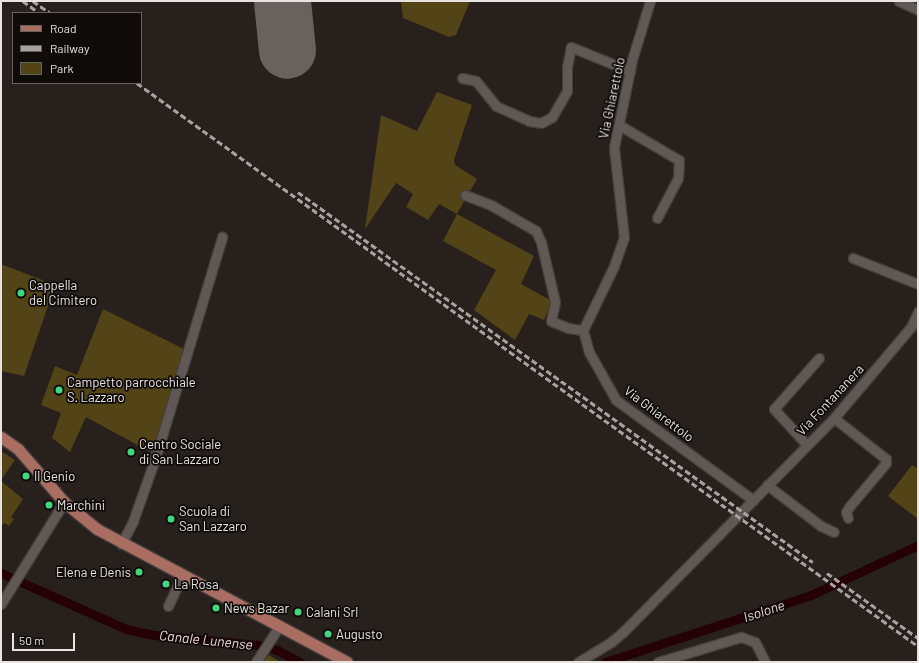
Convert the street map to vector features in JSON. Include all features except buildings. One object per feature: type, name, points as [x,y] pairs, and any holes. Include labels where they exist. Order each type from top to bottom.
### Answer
[{"type":"main road","points":[[1,437],[18,449],[64,502],[97,529],[121,544],[183,574],[347,662]]},
{"type":"street","name":"Via Ghiarettolo","points":[[650,1],[630,71],[614,148],[624,237],[614,266],[583,330],[589,352],[616,400],[753,500]]},
{"type":"street","points":[[900,1],[918,10]]},
{"type":"street","points":[[462,78],[476,81],[496,106],[529,121],[542,123],[552,116],[567,91],[567,67],[571,47],[630,71]]},
{"type":"street","points":[[619,125],[680,160],[678,178],[657,218]]},
{"type":"street","points":[[465,195],[491,205],[536,231],[541,242],[555,302],[551,322],[568,328],[583,330]]},
{"type":"street","points":[[121,544],[133,521],[154,463],[222,237]]},
{"type":"street","points":[[853,258],[918,284]]},
{"type":"street","name":"Via Fontananera","points":[[753,500],[834,418],[911,326],[918,312]]},
{"type":"street","points":[[807,445],[774,408],[819,358]]},
{"type":"street","points":[[834,418],[886,459],[886,463],[849,507],[846,512],[848,518]]},
{"type":"street","points":[[767,485],[821,526],[834,532]]},
{"type":"street","points":[[578,662],[611,642],[623,632],[753,500]]},
{"type":"street","points":[[1,604],[64,502]]},
{"type":"street","points":[[168,606],[183,574]]},
{"type":"street","points":[[256,662],[271,642],[280,625]]},
{"type":"street","points":[[658,662],[741,637],[755,642],[765,662]]},
{"type":"green space","points":[[401,1],[470,1],[456,35],[449,37],[403,18]]},
{"type":"green space","points":[[437,92],[472,105],[454,160],[455,165],[477,179],[457,214],[439,204],[428,220],[406,207],[413,194],[396,183],[365,229],[381,115],[417,131]]},
{"type":"green space","points":[[457,214],[534,256],[521,284],[552,301],[544,320],[529,314],[515,340],[474,310],[496,270],[443,241]]},
{"type":"green space","points":[[1,264],[55,285],[24,376],[1,371]]},
{"type":"green space","points":[[103,309],[184,349],[152,453],[86,417],[70,452],[52,438],[61,413],[41,405],[55,366],[77,375]]},
{"type":"green space","points":[[1,451],[15,460],[1,480]]},
{"type":"green space","points":[[912,465],[918,469],[918,519],[888,496]]},
{"type":"green space","points":[[1,481],[23,499],[11,517],[14,519],[9,526],[4,523],[1,527]]},
{"type":"green space","points":[[269,655],[280,662],[262,662]]},
{"type":"waterway","name":"Isolone","points":[[605,662],[811,595],[918,545]]},
{"type":"waterway","name":"Canale Lunense","points":[[1,573],[126,629],[154,635],[258,645],[277,650],[300,662]]},
{"type":"runway","points":[[282,1],[287,50]]},
{"type":"railway","points":[[23,1],[37,11]]},
{"type":"railway","points":[[33,1],[49,12]]},
{"type":"railway","points":[[138,84],[918,646]]},
{"type":"railway","points":[[298,192],[813,562]]},
{"type":"railway","points":[[827,573],[918,638]]},
{"type":"place","name":"Cappella del Cimitero","points":[[21,293]]},
{"type":"place","name":"Campetto parrocchiale S. Lazzaro","points":[[59,390]]},
{"type":"place","name":"Centro Sociale di San Lazzaro","points":[[131,452]]},
{"type":"place","name":"Il Genio","points":[[26,476]]},
{"type":"place","name":"Marchini","points":[[49,505]]},
{"type":"place","name":"Scuola di San Lazzaro","points":[[171,519]]},
{"type":"place","name":"Elena e Denis","points":[[139,572]]},
{"type":"place","name":"La Rosa","points":[[166,584]]},
{"type":"place","name":"News Bazar","points":[[216,608]]},
{"type":"place","name":"Calani Srl","points":[[298,612]]},
{"type":"place","name":"Augusto","points":[[328,634]]}]
